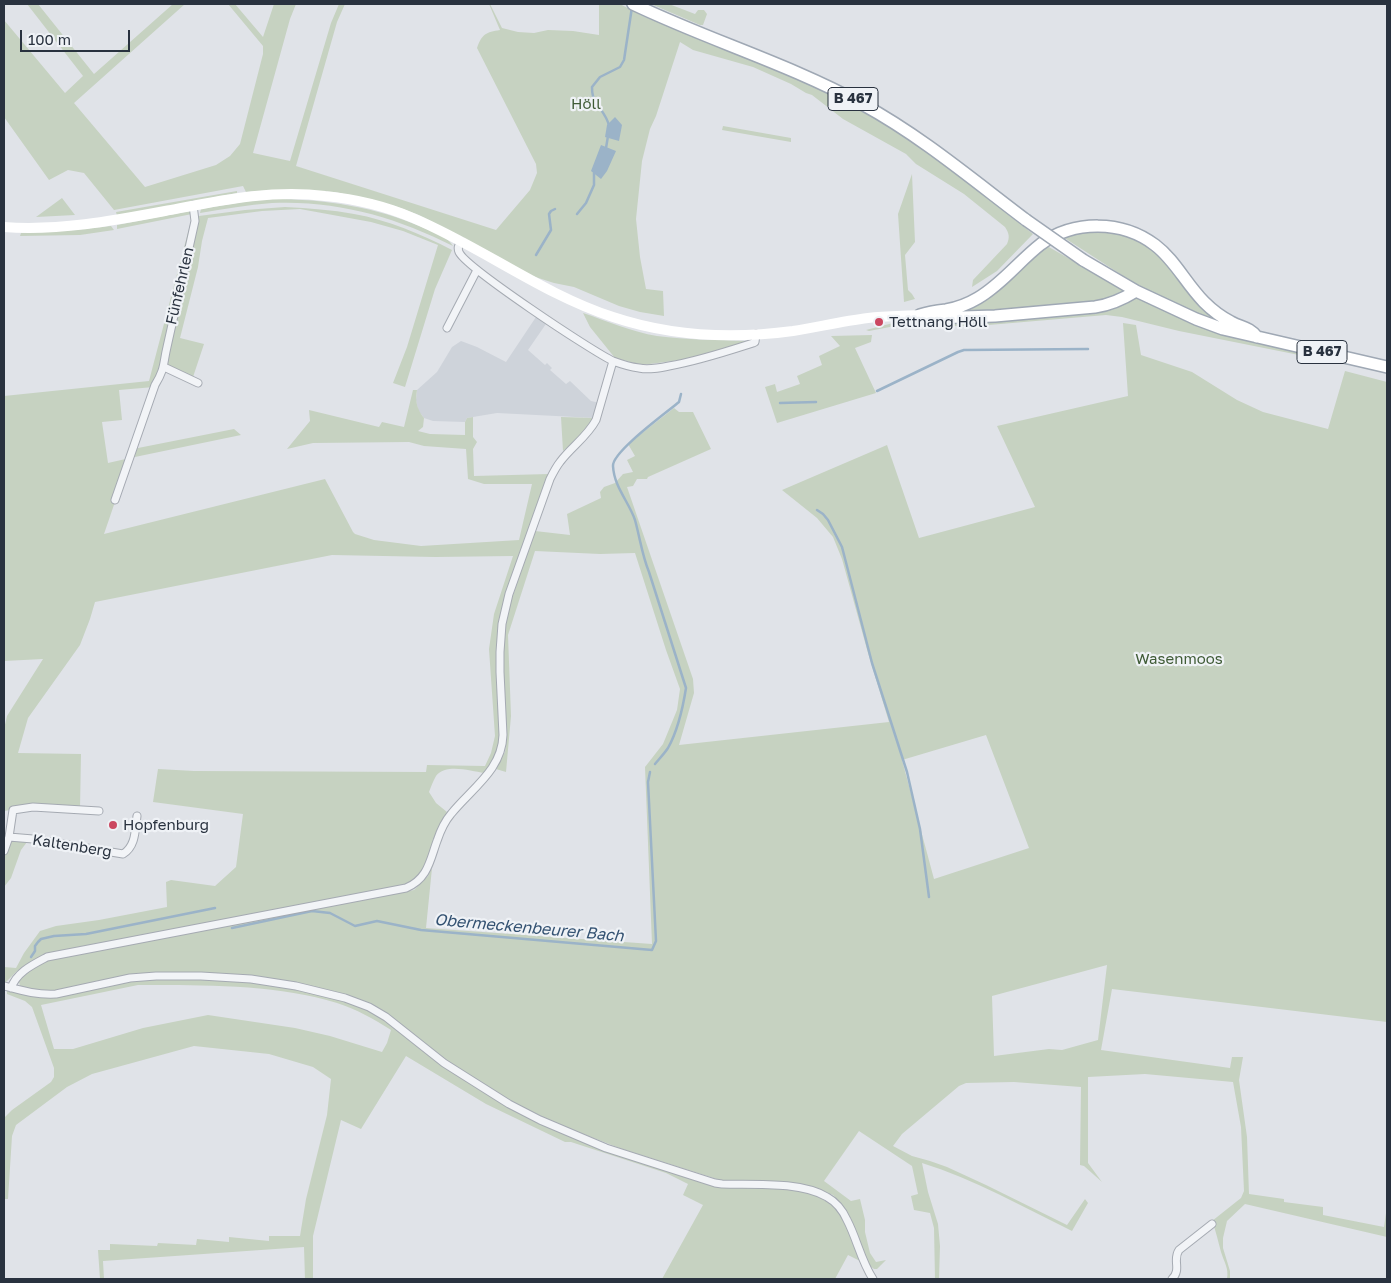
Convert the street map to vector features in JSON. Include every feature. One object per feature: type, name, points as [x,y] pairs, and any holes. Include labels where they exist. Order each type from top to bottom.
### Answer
[{"type":"main road","name":"B 467","points":[[633,4],[658,16],[797,72],[876,111],[918,138],[1026,220],[1083,260],[1136,291],[1222,329],[1387,367]]},
{"type":"main road","points":[[4,227],[50,227],[84,224],[260,195],[324,196],[363,202],[392,210],[430,225],[557,294],[614,318],[664,329],[697,334],[721,335],[790,331],[865,319],[920,315],[948,310],[977,299],[1052,237],[1072,230],[1103,226],[1130,232],[1155,245],[1171,261],[1205,304],[1231,322],[1252,330],[1257,337]]},
{"type":"main road","points":[[920,315],[930,318],[964,318],[1095,307],[1118,301],[1136,291]]},
{"type":"street","name":"Fünfehrlen","points":[[115,500],[154,384],[162,374],[164,367],[165,355],[195,221],[193,205]]},
{"type":"street","points":[[461,241],[458,246],[461,256],[478,270],[559,327],[613,361],[639,368],[676,365],[726,353],[753,343],[755,342],[756,334]]},
{"type":"street","points":[[447,328],[478,270]]},
{"type":"street","points":[[7,987],[20,974],[47,958],[406,888],[420,880],[428,867],[450,815],[487,775],[503,745],[500,652],[502,624],[509,594],[555,470],[565,456],[593,427],[613,361]]},
{"type":"street","points":[[164,367],[198,382]]},
{"type":"street","points":[[4,850],[9,837],[13,810],[33,807],[99,811]]},
{"type":"street","name":"Kaltenberg","points":[[9,837],[33,839],[123,854],[132,846],[137,816]]},
{"type":"street","points":[[7,987],[48,995],[130,978],[201,976],[251,979],[287,984],[345,998],[369,1007],[386,1017],[444,1063],[509,1104],[540,1120],[606,1148],[715,1183],[780,1185],[828,1197],[841,1209],[873,1279]]},
{"type":"street","points":[[1172,1279],[1175,1276],[1177,1266],[1176,1254],[1178,1250],[1212,1224]]},
{"type":"shaded area","points":[[538,314],[548,321],[528,350],[545,365],[547,363],[552,368],[550,370],[566,384],[570,381],[591,401],[600,403],[595,418],[497,413],[467,418],[465,422],[433,421],[424,418],[418,410],[417,390],[437,372],[452,347],[461,341],[506,362]]},
{"type":"green space","name":"Höll","points":[[27,4],[38,4],[94,74],[173,4],[185,4],[74,103],[145,187],[216,165],[230,156],[240,144],[263,54],[263,46],[228,4],[235,4],[263,37],[274,4],[296,4],[290,19],[253,153],[290,161],[331,23],[339,4],[345,4],[337,22],[296,166],[496,230],[530,190],[537,173],[536,164],[477,48],[485,34],[500,30],[489,4],[502,28],[518,32],[534,33],[548,30],[599,35],[599,5],[597,4],[620,4],[645,17],[814,86],[852,105],[889,126],[937,158],[1033,234],[997,271],[972,287],[973,280],[1007,244],[1009,235],[1005,227],[964,194],[916,164],[906,154],[843,119],[812,95],[753,67],[693,50],[680,42],[650,129],[642,161],[636,219],[646,289],[663,291],[664,316],[619,306],[574,287],[526,274],[488,251],[419,215],[395,206],[335,192],[275,190],[246,192],[243,186],[114,210],[84,173],[68,170],[49,180],[4,117],[4,20],[65,93],[83,76]]},
{"type":"green space","points":[[651,4],[669,4],[695,14],[698,10],[704,10],[707,14],[703,25],[700,25]]},
{"type":"green space","points":[[723,126],[791,138],[791,142],[722,130]]},
{"type":"green space","points":[[912,174],[915,242],[905,255],[908,290],[915,299],[904,302],[898,214]]},
{"type":"green space","points":[[237,191],[237,193],[117,216],[116,212]]},
{"type":"green space","points":[[62,198],[75,215],[36,217]]},
{"type":"green space","points":[[273,199],[331,203],[369,210],[406,221],[436,233],[444,237],[453,246],[388,219],[365,212],[319,204],[272,203],[200,213],[201,209]]},
{"type":"green space","points":[[285,207],[337,211],[392,224],[452,250],[435,289],[405,387],[393,383],[407,347],[438,245],[403,231],[371,222],[300,209],[262,211],[208,218],[180,338],[204,344],[192,380],[164,368],[154,387],[119,390],[122,420],[102,422],[108,463],[130,458],[104,534],[325,479],[353,532],[374,540],[421,546],[519,540],[532,484],[484,484],[468,479],[466,449],[424,446],[409,442],[313,443],[287,449],[310,421],[309,410],[379,427],[382,422],[404,427],[413,390],[417,390],[417,405],[424,418],[423,427],[418,431],[430,434],[465,435],[465,422],[467,418],[473,417],[473,437],[477,442],[473,449],[474,476],[549,474],[503,606],[501,733],[499,745],[484,773],[452,769],[440,772],[436,776],[429,792],[436,803],[447,812],[435,838],[430,858],[418,877],[405,885],[33,962],[17,971],[4,984],[4,967],[16,968],[40,931],[56,926],[167,907],[166,882],[171,880],[215,886],[236,867],[243,814],[153,802],[158,769],[194,771],[426,772],[427,765],[485,766],[491,753],[495,736],[489,649],[494,614],[513,556],[332,555],[95,602],[80,645],[28,718],[18,753],[81,754],[80,809],[33,807],[4,811],[4,729],[7,716],[43,659],[4,661],[4,396],[149,381],[192,217],[198,218],[199,216],[245,210]]},
{"type":"green space","points":[[190,211],[192,214],[117,229],[117,225]]},
{"type":"green space","points":[[111,226],[114,230],[80,235],[20,236],[21,233]]},
{"type":"green space","points":[[1102,230],[1131,236],[1156,250],[1224,324],[1194,313],[1134,283],[1063,237],[1077,232]]},
{"type":"green space","points":[[1047,246],[1128,292],[1102,303],[959,314]]},
{"type":"green space","points":[[1138,298],[1349,365],[1106,315],[977,326],[895,326],[866,330],[897,322],[980,320]]},
{"type":"green space","points":[[583,313],[629,329],[657,336],[747,341],[688,359],[642,365],[615,358],[590,327]]},
{"type":"green space","name":"Wasenmoos","points":[[1123,323],[1136,325],[1141,355],[1192,372],[1237,400],[1263,412],[1328,429],[1345,371],[1387,382],[1387,1022],[1112,989],[1101,1050],[1230,1068],[1232,1057],[1243,1057],[1239,1080],[1247,1137],[1249,1194],[1284,1199],[1284,1202],[1323,1207],[1323,1215],[1384,1227],[1387,1206],[1387,1237],[1245,1204],[1227,1221],[1223,1248],[1230,1271],[1230,1279],[1227,1279],[1227,1268],[1212,1221],[1241,1198],[1244,1191],[1241,1127],[1233,1082],[1145,1074],[1088,1077],[1088,1163],[1102,1182],[1084,1166],[1080,1165],[1081,1087],[1014,1082],[966,1083],[959,1086],[902,1134],[893,1146],[912,1156],[947,1167],[1067,1225],[1085,1199],[1088,1203],[1072,1231],[979,1185],[922,1163],[928,1192],[938,1224],[940,1246],[939,1279],[935,1279],[934,1228],[930,1213],[914,1210],[911,1196],[918,1194],[912,1166],[859,1131],[824,1181],[851,1201],[860,1199],[870,1253],[876,1262],[886,1260],[877,1269],[870,1266],[845,1208],[833,1195],[816,1188],[797,1184],[723,1181],[622,1149],[565,1127],[505,1099],[436,1054],[385,1012],[351,996],[284,981],[139,975],[60,991],[47,992],[20,986],[20,978],[49,960],[414,890],[428,876],[432,868],[426,928],[652,944],[645,767],[663,744],[677,710],[680,689],[635,553],[600,554],[535,551],[508,635],[511,716],[506,772],[496,769],[505,752],[506,742],[503,674],[504,632],[510,604],[535,531],[570,535],[567,514],[601,498],[600,492],[604,487],[615,483],[623,474],[633,472],[627,460],[635,456],[628,444],[674,408],[679,412],[693,412],[711,449],[647,479],[637,479],[633,486],[627,487],[693,679],[694,693],[679,745],[889,722],[842,559],[833,537],[817,518],[782,490],[887,445],[919,538],[1035,507],[997,426],[1128,396]],"holes":[[[986,735],[1029,848],[934,879],[902,760]],[[1107,965],[1098,1040],[1062,1050],[1049,1049],[994,1056],[992,996]]]},
{"type":"green space","points":[[872,335],[871,342],[855,348],[876,393],[777,423],[765,387],[775,384],[777,392],[800,384],[797,376],[822,365],[819,356],[840,346],[831,336]]},
{"type":"green space","points":[[561,417],[594,418],[582,435],[563,451]]},
{"type":"green space","points":[[234,429],[241,435],[130,458],[133,449]]},
{"type":"green space","points":[[11,837],[27,842],[21,850],[11,878],[4,887],[4,856]]},
{"type":"green space","points":[[151,979],[230,980],[300,988],[352,1002],[384,1018],[534,1120],[707,1184],[738,1188],[796,1190],[810,1193],[822,1199],[834,1207],[843,1218],[860,1261],[848,1255],[835,1279],[662,1279],[703,1205],[683,1195],[688,1184],[666,1173],[571,1142],[565,1142],[486,1104],[406,1056],[361,1129],[341,1120],[313,1236],[313,1279],[305,1279],[304,1247],[103,1261],[104,1279],[100,1279],[98,1250],[110,1250],[110,1244],[157,1246],[158,1243],[196,1245],[197,1239],[229,1242],[229,1237],[269,1241],[269,1236],[300,1236],[306,1199],[327,1115],[331,1079],[313,1067],[269,1054],[194,1046],[92,1074],[67,1087],[16,1125],[12,1136],[8,1199],[4,1199],[4,1118],[51,1082],[54,1077],[54,1068],[32,1007],[25,1001],[7,994],[7,991],[51,998],[128,981]],"holes":[[[138,985],[238,987],[289,992],[351,1008],[391,1030],[382,1052],[330,1036],[295,1028],[208,1015],[143,1028],[73,1049],[54,1049],[41,1005]]]},
{"type":"water","points":[[615,117],[622,125],[619,141],[605,137],[607,125]]},
{"type":"water","points":[[601,145],[616,151],[607,171],[601,179],[591,171]]},
{"type":"waterway","name":"Obermeckenbeurer Bach","points":[[609,126],[594,100],[592,87],[600,77],[620,67],[624,60],[632,7]]},
{"type":"waterway","name":"Obermeckenbeurer Bach","points":[[606,148],[608,136]]},
{"type":"waterway","name":"Obermeckenbeurer Bach","points":[[577,214],[586,203],[594,185],[594,173]]},
{"type":"waterway","name":"Obermeckenbeurer Bach","points":[[536,255],[551,230],[549,214],[555,209]]},
{"type":"waterway","points":[[877,391],[964,350],[1088,349]]},
{"type":"waterway","name":"Obermeckenbeurer Bach","points":[[655,764],[668,748],[674,735],[686,688],[645,559],[635,520],[616,481],[613,466],[615,460],[630,442],[679,402],[681,394]]},
{"type":"waterway","points":[[780,403],[816,402]]},
{"type":"waterway","points":[[817,510],[828,520],[842,547],[872,663],[907,772],[920,829],[929,897]]},
{"type":"waterway","name":"Obermeckenbeurer Bach","points":[[232,928],[312,911],[330,913],[355,926],[377,921],[421,930],[652,950],[656,941],[648,782],[650,772]]},
{"type":"waterway","name":"Obermeckenbeurer Bach","points":[[31,957],[35,951],[35,946],[41,939],[54,936],[86,934],[215,908]]},
{"type":"place","name":"Tettnang Höll","points":[[879,322]]},
{"type":"place","name":"Hopfenburg","points":[[113,825]]}]
